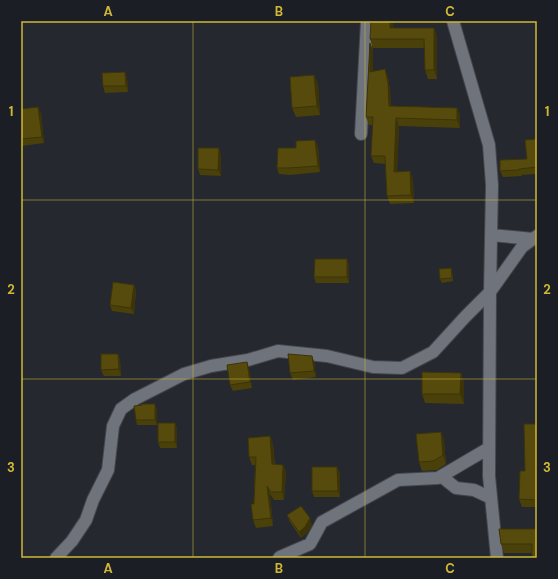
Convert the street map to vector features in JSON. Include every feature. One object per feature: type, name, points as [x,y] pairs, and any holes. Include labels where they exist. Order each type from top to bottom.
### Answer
[{"type":"street","points":[[361,134],[367,21]]},
{"type":"street","points":[[453,21],[489,145],[492,185],[489,476],[497,558]]},
{"type":"street","points":[[491,235],[535,238]]},
{"type":"street","points":[[56,558],[72,541],[86,520],[93,500],[108,470],[113,426],[121,409],[135,399],[184,374],[211,366],[248,360],[278,351],[327,356],[373,367],[402,368],[433,352],[490,292],[522,247],[535,238]]},
{"type":"street","points":[[279,558],[310,544],[322,522],[398,480],[438,478],[489,448]]},
{"type":"street","points":[[441,476],[456,488],[474,490],[491,498]]},
{"type":"building","points":[[371,21],[390,21],[390,28],[434,28],[434,70],[425,70],[424,39],[370,39]]},
{"type":"building","points":[[370,43],[370,72],[385,69],[388,83],[389,106],[457,108],[457,120],[396,118],[394,172],[410,171],[411,195],[387,196],[385,156],[371,156],[373,117],[366,117]]},
{"type":"building","points":[[125,72],[126,86],[103,86],[102,73]]},
{"type":"building","points":[[314,75],[317,106],[292,108],[290,77]]},
{"type":"building","points":[[38,107],[42,137],[21,139],[21,109]]},
{"type":"building","points":[[537,139],[537,167],[500,171],[500,160],[527,159],[525,140]]},
{"type":"building","points":[[315,140],[318,166],[277,168],[278,148],[296,148],[296,141]]},
{"type":"building","points":[[198,148],[219,148],[218,170],[198,169]]},
{"type":"building","points":[[315,259],[347,259],[347,277],[314,277]]},
{"type":"building","points":[[451,268],[452,278],[440,279],[439,269]]},
{"type":"building","points":[[113,282],[134,285],[131,308],[110,305]]},
{"type":"building","points":[[101,354],[118,354],[119,369],[101,370]]},
{"type":"building","points":[[288,354],[312,356],[314,371],[290,373]]},
{"type":"building","points":[[247,362],[250,382],[230,385],[227,365]]},
{"type":"building","points":[[422,372],[461,373],[460,394],[422,394]]},
{"type":"building","points":[[142,404],[155,404],[155,420],[136,420],[134,406]]},
{"type":"building","points":[[158,423],[175,423],[175,442],[158,442]]},
{"type":"building","points":[[524,424],[537,424],[537,500],[519,499],[520,471],[525,471]]},
{"type":"building","points":[[441,432],[443,455],[433,461],[419,462],[416,434]]},
{"type":"building","points":[[270,436],[272,464],[283,465],[282,492],[271,492],[267,486],[271,518],[253,520],[251,504],[254,504],[256,457],[249,457],[248,438]]},
{"type":"building","points":[[312,467],[337,467],[338,491],[312,491]]},
{"type":"building","points":[[301,506],[310,518],[305,527],[299,532],[287,515]]},
{"type":"building","points":[[499,529],[537,529],[537,558],[532,558],[532,544],[501,544]]}]
